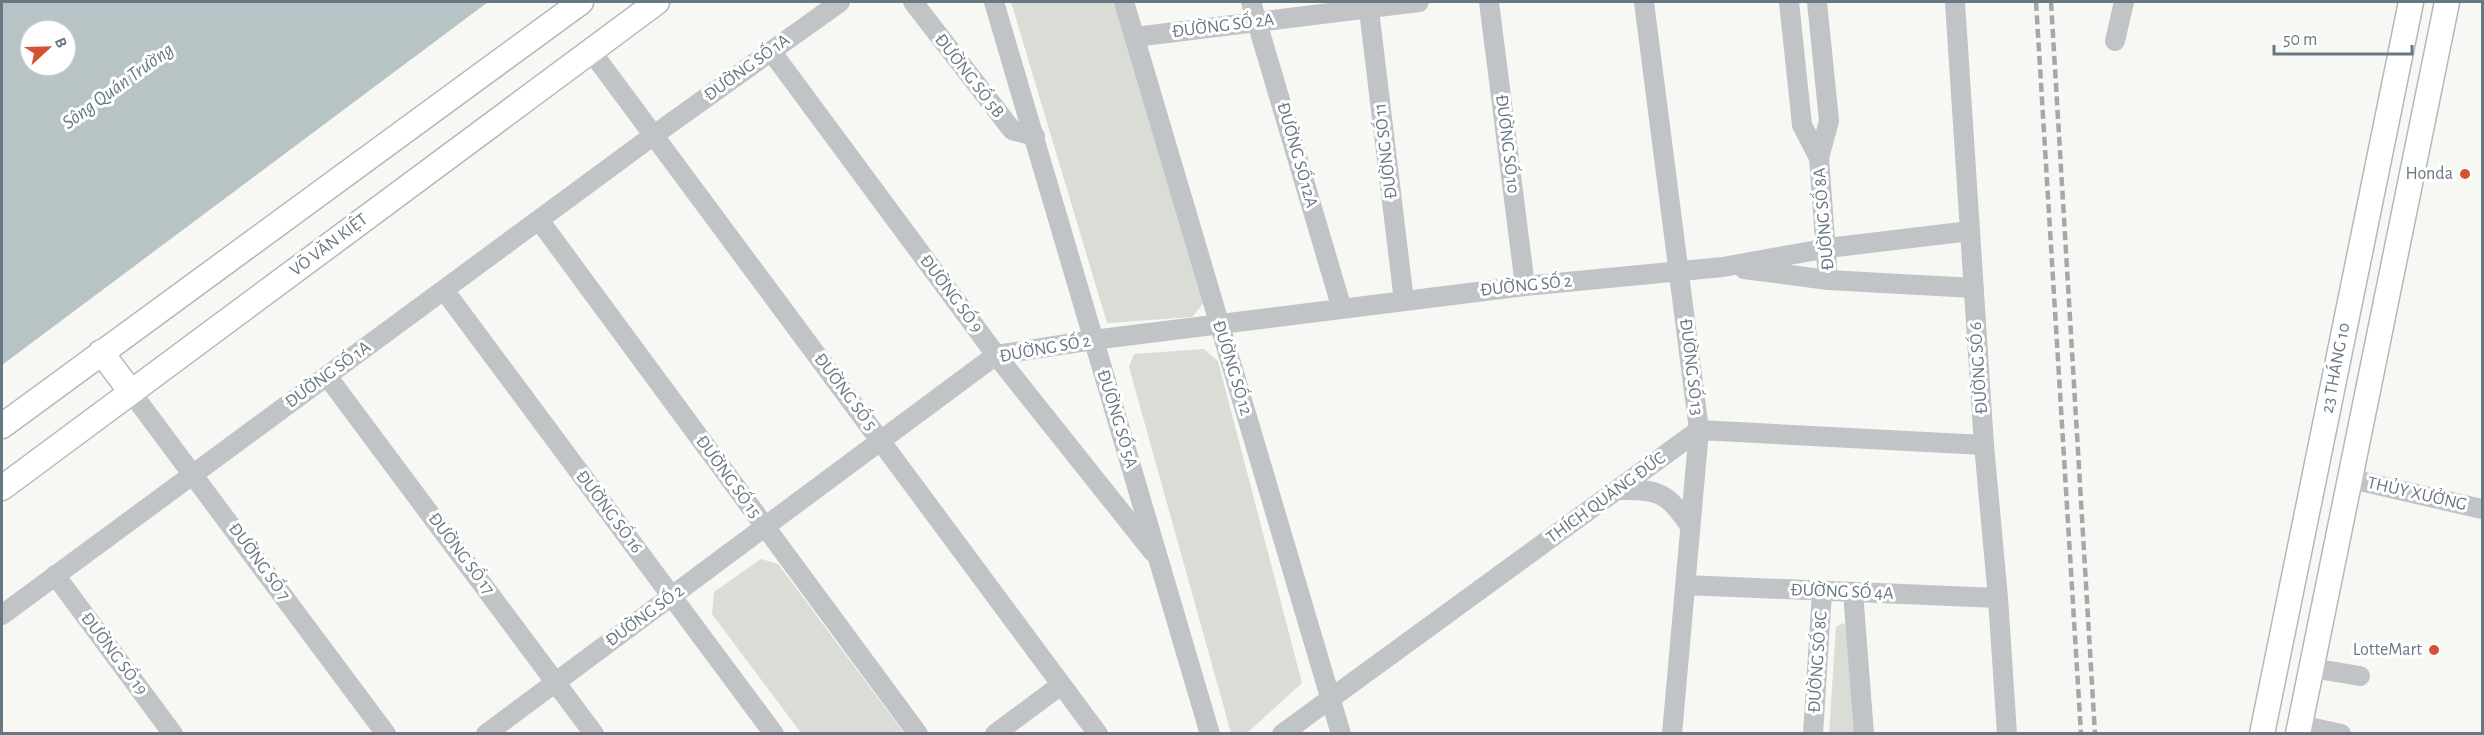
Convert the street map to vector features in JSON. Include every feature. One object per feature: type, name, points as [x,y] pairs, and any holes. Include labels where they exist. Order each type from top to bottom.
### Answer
[{"type":"main road","points":[[2,426],[581,2]]},
{"type":"main road","name":"VÕ VĂN KIỆT","points":[[2,488],[657,2]]},
{"type":"main road","points":[[2411,4],[2446,7]]},
{"type":"main road","name":"23 THÁNG 10","points":[[2262,734],[2411,4]]},
{"type":"main road","name":"23 THÁNG 10","points":[[2299,729],[2446,7]]},
{"type":"main road","points":[[101,352],[131,392]]},
{"type":"main road","points":[[2316,471],[2351,479]]},
{"type":"main road","points":[[2276,662],[2312,668]]},
{"type":"street","name":"ĐƯỜNG SỐ 1A","points":[[2,615],[654,135],[840,2]]},
{"type":"street","name":"ĐƯỜNG SỐ 5B","points":[[913,2],[1012,130],[1035,136]]},
{"type":"street","name":"ĐƯỜNG SỐ 5A","points":[[994,2],[1210,734]]},
{"type":"street","name":"ĐƯỜNG SỐ 12","points":[[1124,2],[1341,734]]},
{"type":"street","name":"ĐƯỜNG SỐ 12A","points":[[1251,2],[1342,309]]},
{"type":"street","name":"ĐƯỜNG SỐ 2A","points":[[1135,38],[1369,5],[1419,2]]},
{"type":"street","name":"ĐƯỜNG SỐ 10","points":[[1489,2],[1525,286]]},
{"type":"street","name":"ĐƯỜNG SỐ 13","points":[[1644,2],[1699,430],[1672,734]]},
{"type":"street","name":"ĐƯỜNG SỐ 8A","points":[[1789,2],[1802,125],[1819,158]]},
{"type":"street","name":"ĐƯỜNG SỐ 8A","points":[[1817,2],[1829,121],[1819,158],[1828,248],[1828,279]]},
{"type":"street","name":"ĐƯỜNG SỐ 6","points":[[1955,2],[1984,444],[2007,734]]},
{"type":"street","points":[[2115,41],[2124,2]]},
{"type":"street","name":"ĐƯỜNG SỐ 11","points":[[1369,5],[1404,301]]},
{"type":"street","name":"ĐƯỜNG SỐ 5","points":[[591,51],[1098,734]]},
{"type":"street","name":"ĐƯỜNG SỐ 9","points":[[771,51],[996,355],[1160,561]]},
{"type":"street","name":"ĐƯỜNG SỐ 15","points":[[539,220],[918,734]]},
{"type":"street","name":"ĐƯỜNG SỐ 2","points":[[486,734],[996,355],[1093,340],[1525,286],[1723,267],[1828,248],[1970,231]]},
{"type":"street","name":"ĐƯỜNG SỐ 2","points":[[1723,267],[1828,279],[1974,288]]},
{"type":"street","name":"ĐƯỜNG SỐ 16","points":[[444,290],[774,734]]},
{"type":"street","name":"ĐƯỜNG SỐ 17","points":[[327,376],[594,734]]},
{"type":"street","name":"ĐƯỜNG SỐ 7","points":[[131,392],[386,734]]},
{"type":"street","points":[[1699,430],[1984,444]]},
{"type":"street","name":"THÍCH QUẢNG ĐỨC","points":[[1282,734],[1699,430]]},
{"type":"street","name":"THỦY XƯỞNG","points":[[2351,479],[2482,510]]},
{"type":"street","points":[[1619,490],[1648,489],[1663,495],[1676,506],[1690,526]]},
{"type":"street","name":"ĐƯỜNG SỐ 19","points":[[55,575],[173,734]]},
{"type":"street","name":"ĐƯỜNG SỐ 4A","points":[[1685,585],[1998,598]]},
{"type":"street","name":"ĐƯỜNG SỐ 8C","points":[[1813,734],[1822,591]]},
{"type":"street","points":[[1853,592],[1864,734]]},
{"type":"street","points":[[2312,668],[2360,676]]},
{"type":"street","points":[[995,734],[1061,685]]},
{"type":"street","points":[[2299,729],[2341,734]]},
{"type":"shaded area","points":[[1011,2],[1114,2],[1204,302],[1192,317],[1107,323]]},
{"type":"shaded area","points":[[1204,349],[1218,361],[1302,683],[1247,733],[1231,733],[1129,367],[1134,354]]},
{"type":"shaded area","points":[[761,559],[778,564],[904,733],[801,733],[712,614],[714,592]]},
{"type":"shaded area","points":[[1843,623],[1847,625],[1855,733],[1829,734],[1836,627]]},
{"type":"water","name":"Sông Quán Trường","points":[[2,2],[488,2],[2,365]]},
{"type":"railway","points":[[2036,2],[2081,734]]},
{"type":"railway","points":[[2051,2],[2095,734]]},
{"type":"place","name":"Honda","points":[[2465,174]]},
{"type":"place","name":"LotteMart","points":[[2434,650]]}]
